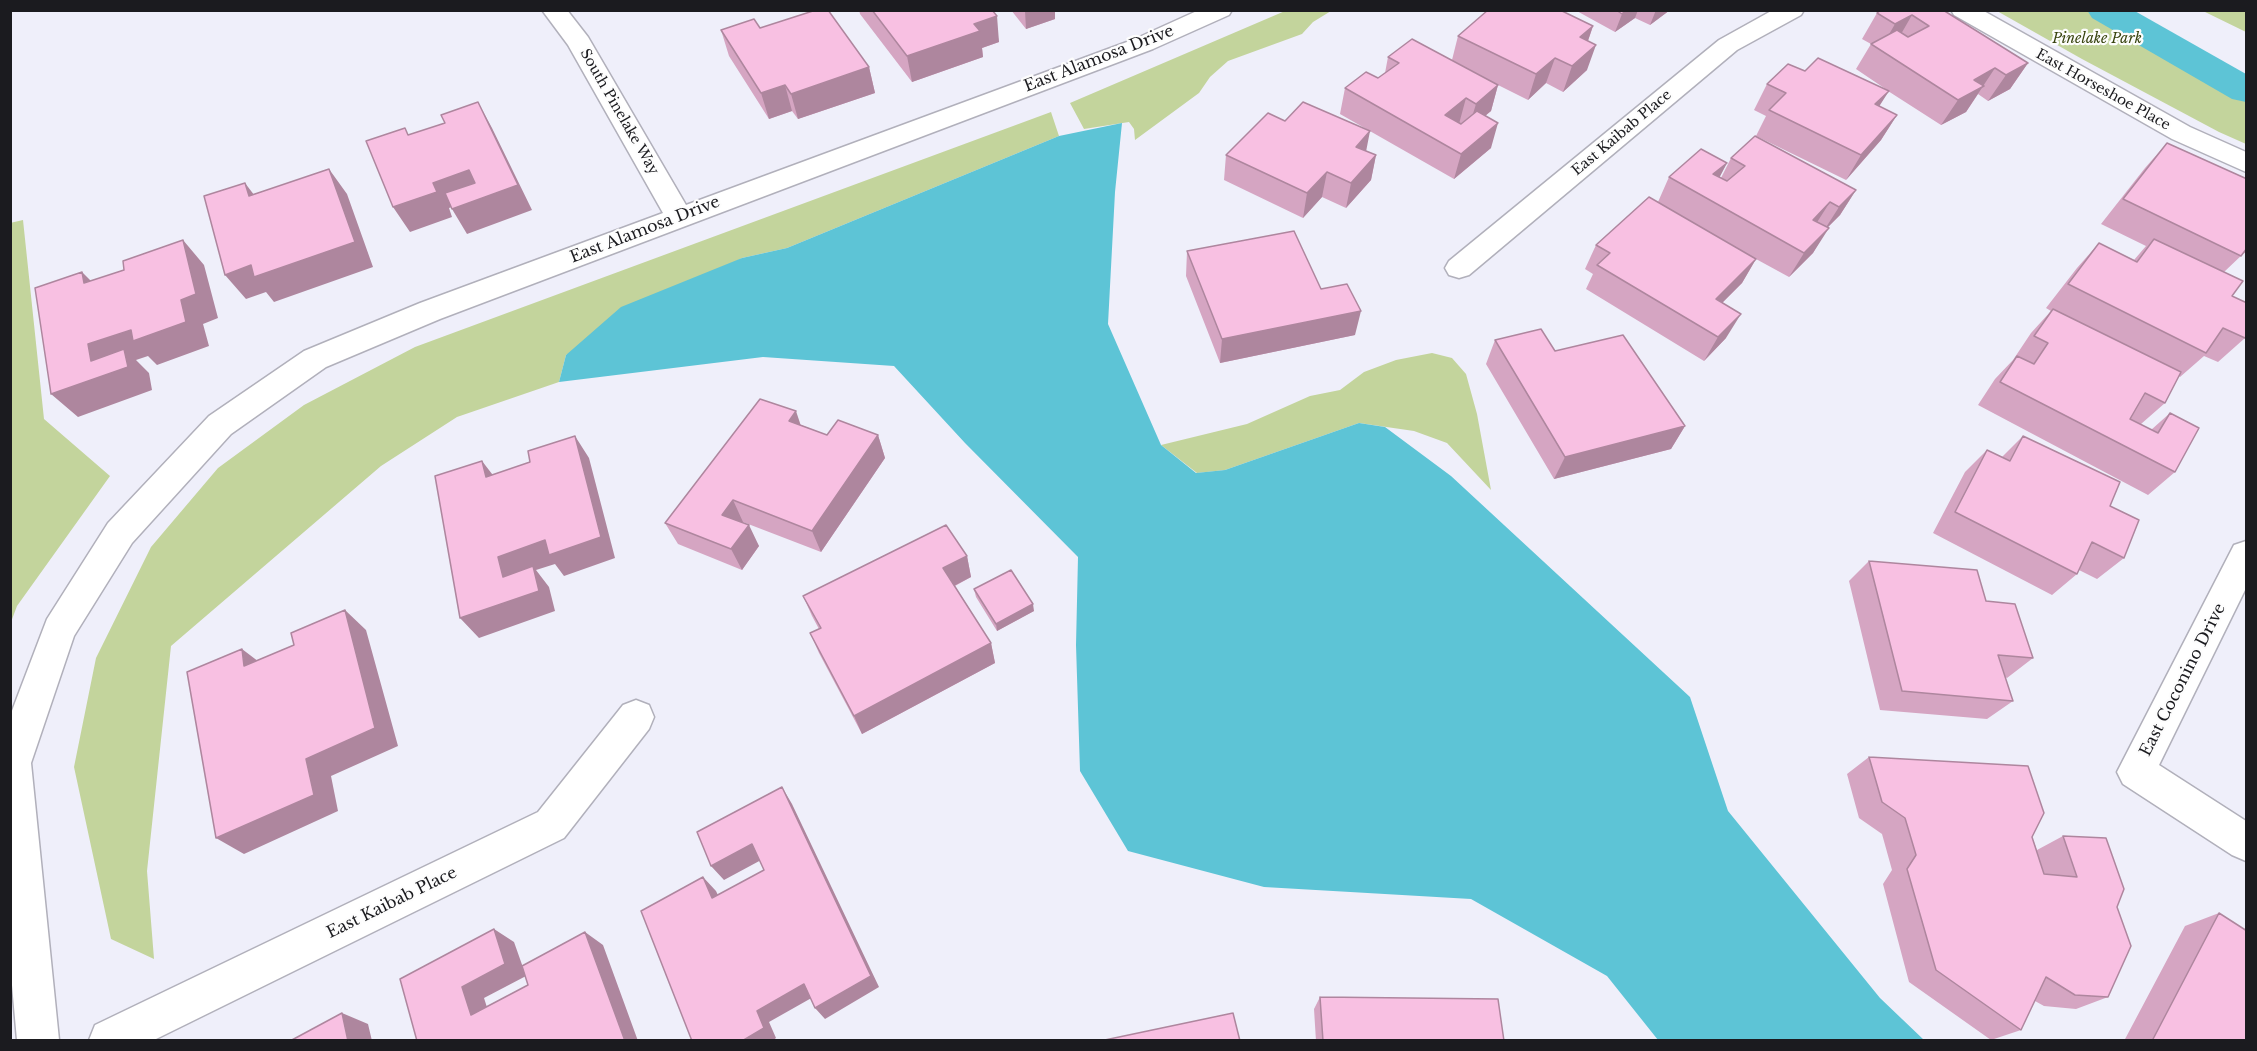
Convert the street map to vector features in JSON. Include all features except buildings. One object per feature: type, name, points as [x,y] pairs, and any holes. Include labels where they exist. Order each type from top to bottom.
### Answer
[{"type":"street","name":"South Pinelake Way","points":[[554,10],[579,42],[679,217]]},
{"type":"street","name":"East Alamosa Drive","points":[[38,1041],[12,763],[59,630],[120,533],[220,425],[315,359],[430,311],[1144,44],[1220,10]]},
{"type":"street","name":"East Kaibab Place","points":[[1459,268],[1728,45],[1792,10]]},
{"type":"street","name":"East Horseshoe Place","points":[[1963,10],[2181,133],[2247,163]]},
{"type":"street","name":"East Coconino Drive","points":[[2247,555],[2136,772],[2247,842]]},
{"type":"street","name":"East Kaibab Place","points":[[110,1041],[550,825],[636,717]]},
{"type":"green space","points":[[1285,11],[1331,11],[1313,22],[1302,34],[1228,61],[1210,77],[1199,93],[1135,140],[1134,129],[1129,122],[1084,129],[1070,103]]},
{"type":"green space","name":"Pinelake Park","points":[[1997,11],[2098,11],[2162,48],[2246,91],[2246,144],[2082,59]]},
{"type":"green space","points":[[2203,11],[2246,11],[2246,32]]},
{"type":"green space","points":[[1051,112],[1059,136],[787,248],[742,258],[566,355],[559,382],[457,417],[381,466],[171,646],[147,871],[154,959],[111,939],[74,767],[96,658],[151,547],[218,468],[304,405],[415,347]]},
{"type":"green space","points":[[23,220],[44,419],[110,476],[17,606],[11,622],[10,223]]},
{"type":"green space","points":[[1432,353],[1452,358],[1466,374],[1477,414],[1491,490],[1447,443],[1414,431],[1359,423],[1225,470],[1197,473],[1161,445],[1247,424],[1310,396],[1340,390],[1364,372],[1396,360]]},
{"type":"water","points":[[1122,123],[1115,192],[1108,324],[1161,445],[1196,473],[1225,470],[1359,423],[1385,427],[1451,476],[1690,697],[1728,811],[1880,998],[1924,1040],[1658,1040],[1607,976],[1471,899],[1264,887],[1128,851],[1080,771],[1076,645],[1078,557],[965,443],[894,366],[763,357],[559,382],[566,355],[621,307],[742,258],[787,248],[1059,136]]},
{"type":"waterway","points":[[2105,10],[2246,90]]}]
